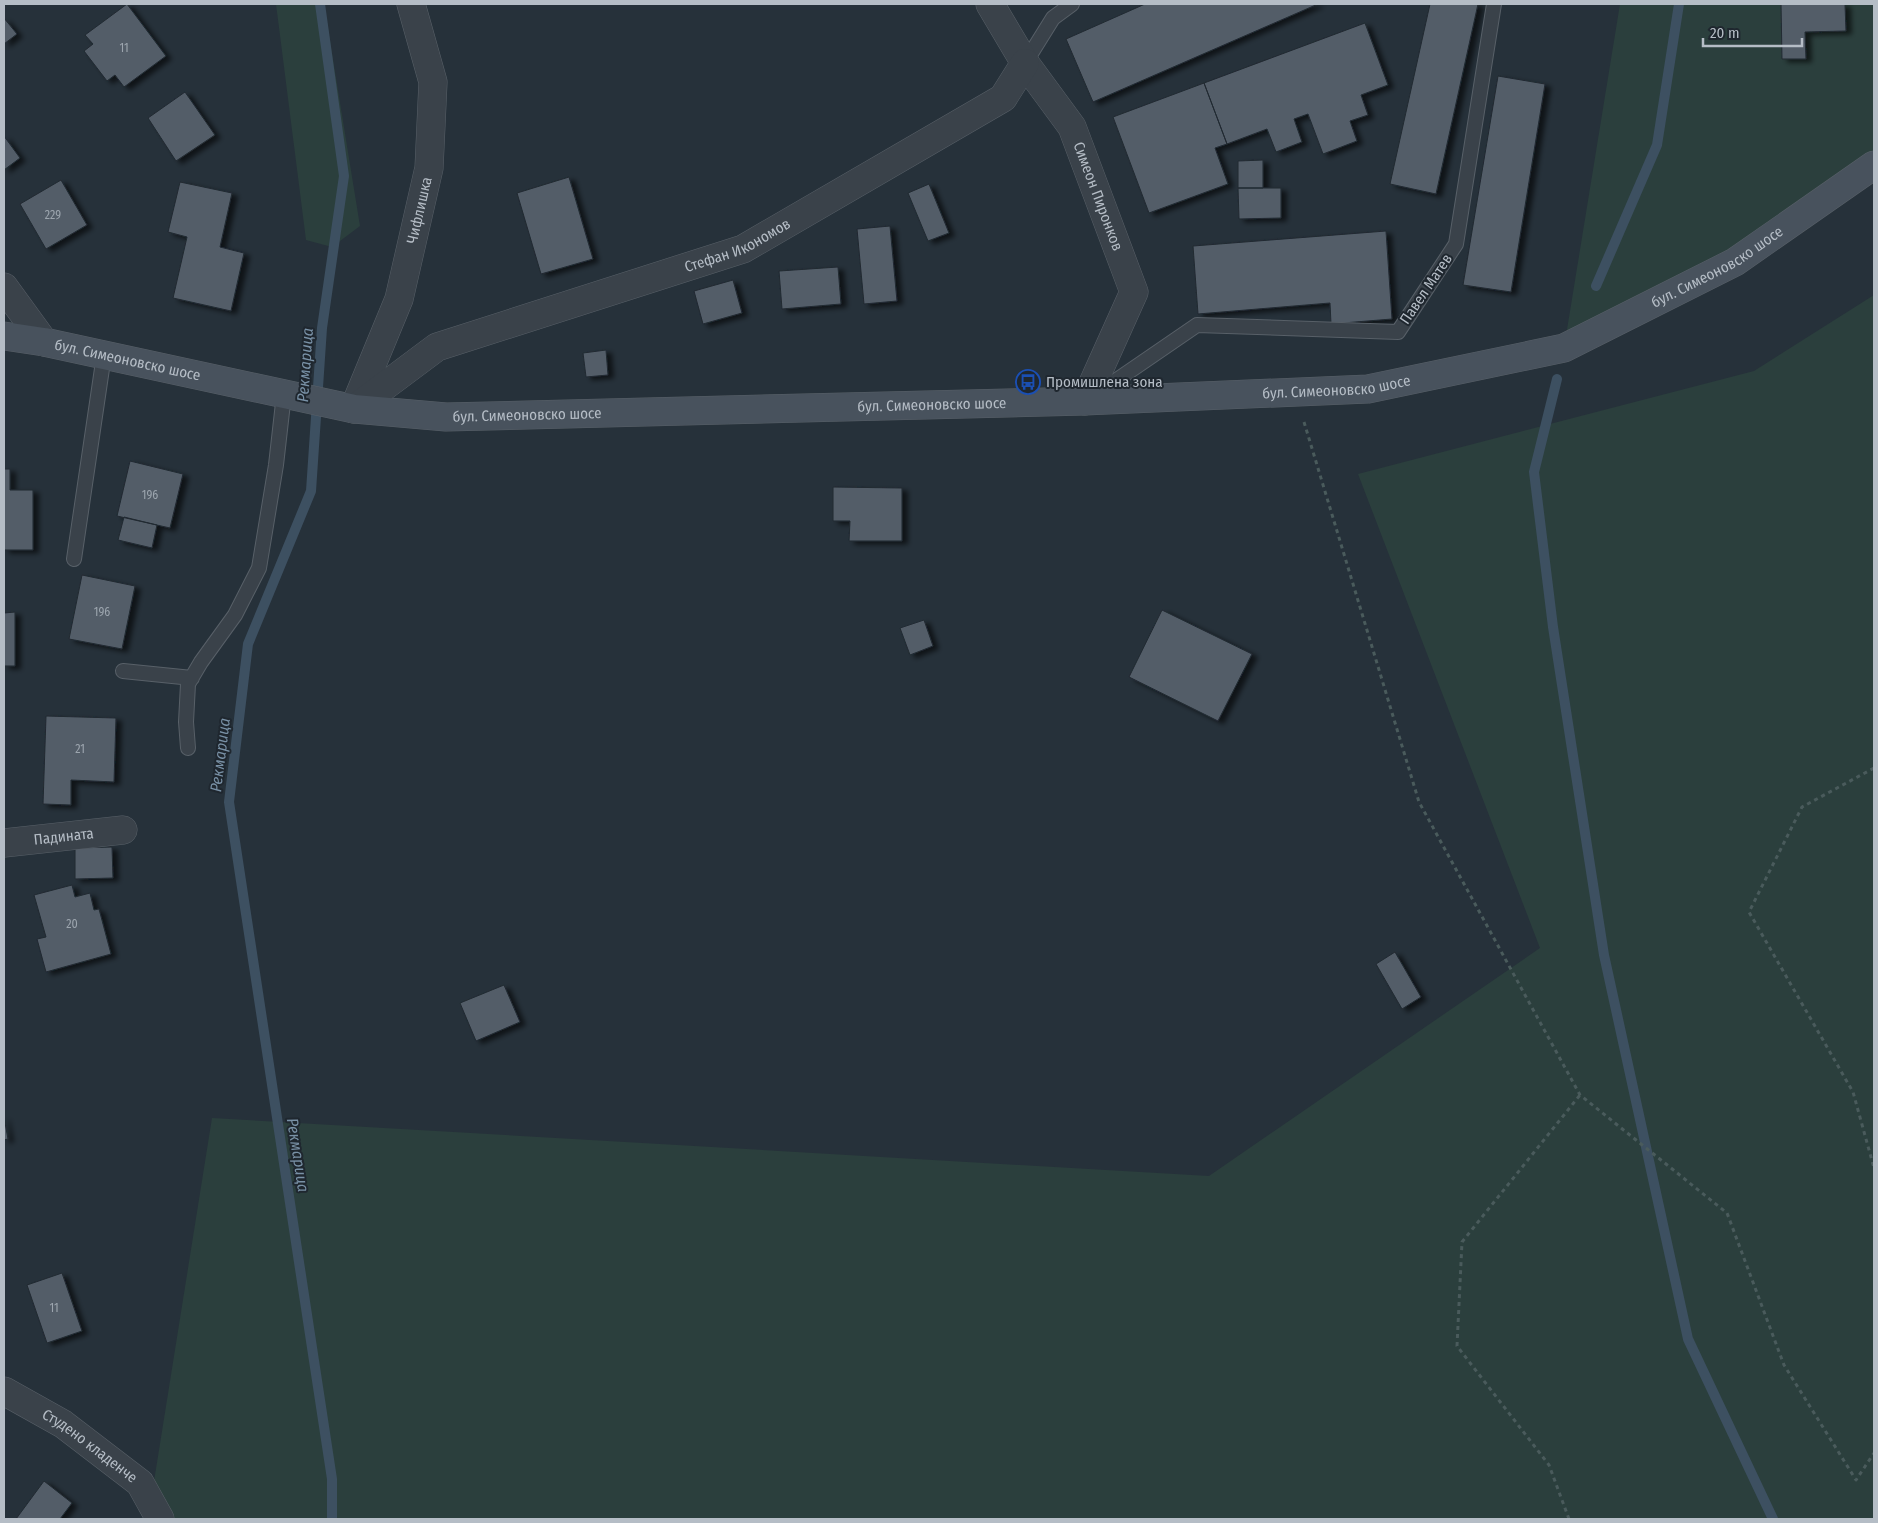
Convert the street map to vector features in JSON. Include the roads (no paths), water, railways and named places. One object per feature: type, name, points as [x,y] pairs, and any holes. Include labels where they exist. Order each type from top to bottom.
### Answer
[{"type":"street","name":"Чифлишка","points":[[346,408],[398,299],[429,168],[433,82],[411,4]]},
{"type":"street","name":"Симеон Пиронков","points":[[990,4],[1026,63],[1072,127],[1134,292],[1085,401]]},
{"type":"street","name":"Стефан Икономов","points":[[346,408],[437,347],[743,249],[1002,98],[1026,63]]},
{"type":"street","name":"бул. Симеоновско шосе","points":[[4,336],[44,342],[346,408],[446,417],[1085,401],[1368,389],[1564,348],[1735,262],[1874,165]]},
{"type":"street","points":[[4,288],[44,342]]},
{"type":"street","name":"Падината","points":[[4,843],[123,830]]},
{"type":"street","name":"Студено кладенче","points":[[4,1391],[63,1424],[140,1483],[160,1519]]},
{"type":"lane","name":"Стефан Икономов","points":[[1026,63],[1053,18],[1072,4]]},
{"type":"lane","name":"Павел Матев","points":[[1085,401],[1197,325],[1398,332],[1456,244],[1494,4]]},
{"type":"lane","points":[[74,559],[104,355]]},
{"type":"lane","points":[[188,748],[186,722],[188,684],[235,615],[259,568],[290,396]]},
{"type":"lane","points":[[123,671],[192,678]]},
{"type":"waterway","name":"Рекмарица","points":[[320,4],[344,176],[322,328],[311,491],[248,644],[229,802],[332,1479],[332,1519]]},
{"type":"waterway","points":[[1596,286],[1657,145],[1679,4]]},
{"type":"waterway","points":[[1557,379],[1534,472],[1553,627],[1604,955],[1688,1339],[1773,1519]]},
{"type":"place","name":"Промишлена зона","points":[[1028,382]]}]
